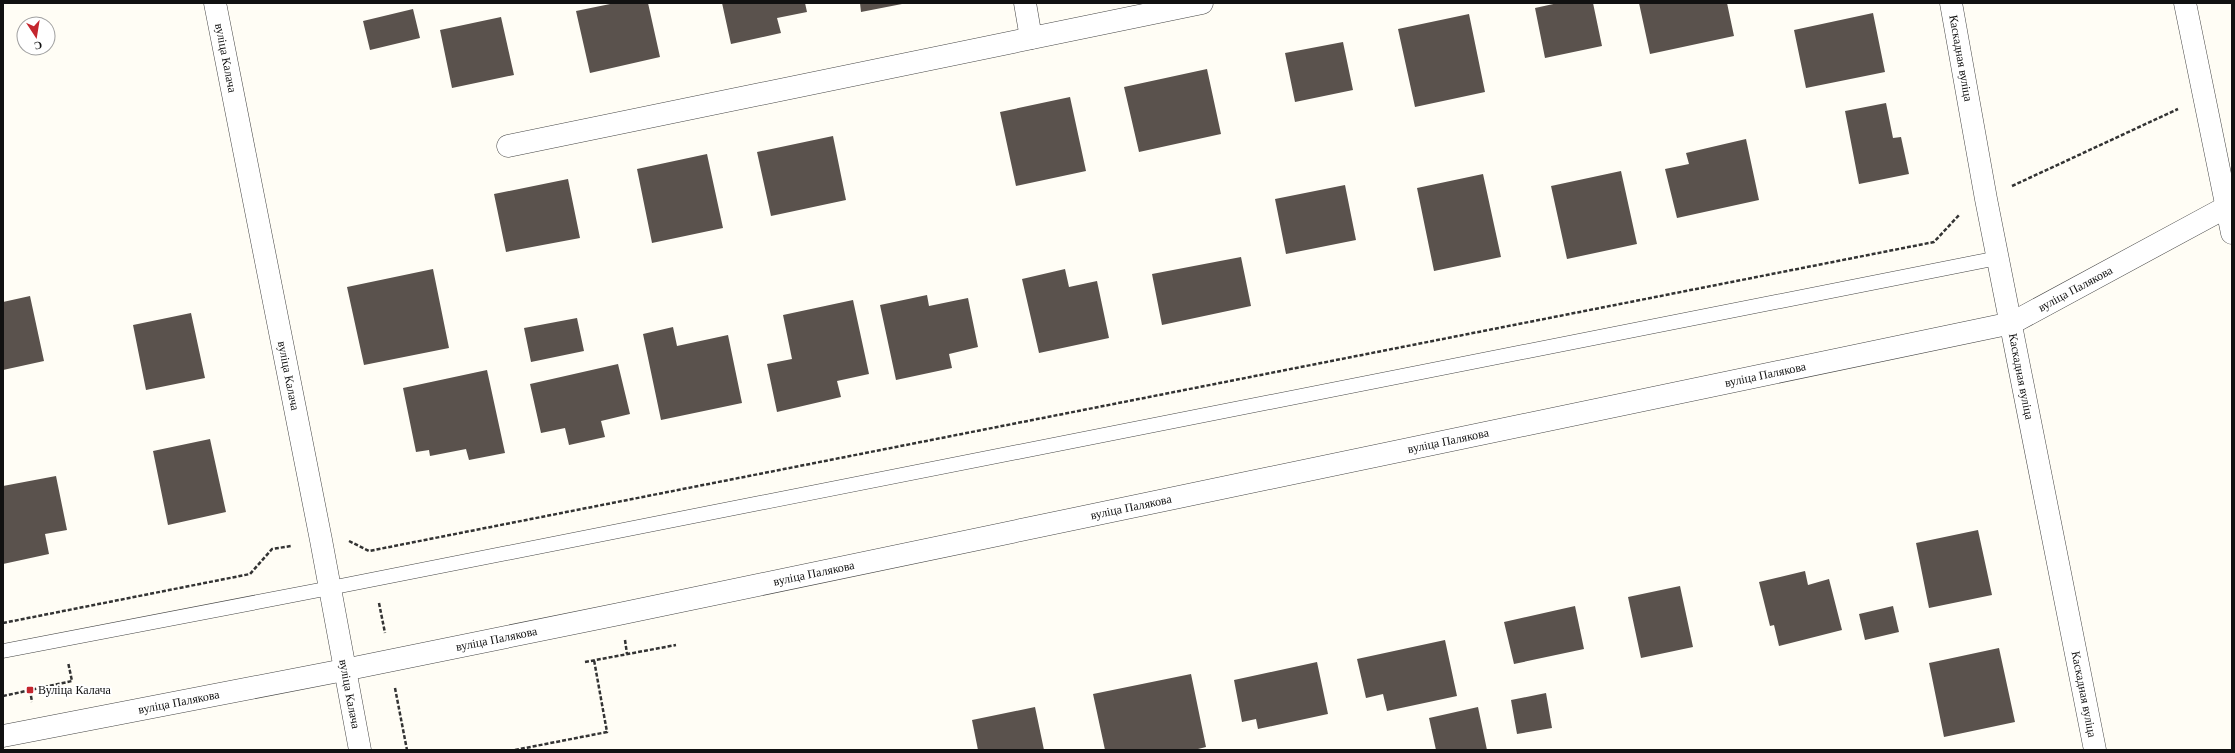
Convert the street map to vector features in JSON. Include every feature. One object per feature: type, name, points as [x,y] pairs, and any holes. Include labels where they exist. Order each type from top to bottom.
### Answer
[{"type":"street","name":"вуліца Калача","points":[[214,3],[330,588],[360,750]]},
{"type":"street","points":[[1026,3],[1031,38]]},
{"type":"street","points":[[508,146],[1202,3]]},
{"type":"street","name":"Каскадная вуліца","points":[[1951,3],[1998,258],[2095,750]]},
{"type":"street","points":[[2185,3],[2229,206],[2232,233]]},
{"type":"street","name":"вуліца Палякова","points":[[3,736],[344,670],[2012,323],[2229,206]]},
{"type":"lane","points":[[3,651],[330,588],[1998,258]]},
{"type":"path","points":[[2011,187],[2183,106]]},
{"type":"path","points":[[349,540],[369,551],[1934,242],[1965,208]]},
{"type":"path","points":[[3,623],[250,574],[272,549],[291,546]]},
{"type":"path","points":[[585,662],[676,644]]},
{"type":"path","points":[[515,750],[607,732],[594,660]]},
{"type":"path","points":[[3,696],[72,681]]},
{"type":"path","points":[[395,687],[407,750]]},
{"type":"building","points":[[615,3],[648,3],[660,57],[590,73],[576,11]]},
{"type":"building","points":[[722,3],[805,3],[807,12],[777,18],[781,33],[731,44]]},
{"type":"building","points":[[860,3],[902,3],[902,4],[861,12]]},
{"type":"building","points":[[1558,3],[1593,3],[1602,46],[1545,58],[1535,8]]},
{"type":"building","points":[[1639,3],[1727,3],[1734,36],[1650,54]]},
{"type":"building","points":[[413,9],[420,38],[370,50],[363,21]]},
{"type":"building","points":[[1873,13],[1885,72],[1806,88],[1794,30]]},
{"type":"building","points":[[1469,14],[1485,92],[1415,107],[1398,29]]},
{"type":"building","points":[[501,17],[514,75],[452,88],[440,30]]},
{"type":"building","points":[[1343,42],[1353,90],[1295,102],[1285,53]]},
{"type":"building","points":[[1207,69],[1221,134],[1139,152],[1124,87]]},
{"type":"building","points":[[1070,97],[1086,171],[1016,186],[1000,112]]},
{"type":"building","points":[[1886,103],[1893,138],[1901,137],[1909,174],[1859,184],[1845,111]]},
{"type":"building","points":[[833,136],[846,200],[771,216],[757,152]]},
{"type":"building","points":[[1746,139],[1759,200],[1677,218],[1665,169],[1689,164],[1686,153]]},
{"type":"building","points":[[707,154],[723,228],[652,243],[637,169]]},
{"type":"building","points":[[1621,171],[1637,244],[1567,259],[1551,186]]},
{"type":"building","points":[[1483,174],[1501,257],[1434,271],[1417,188]]},
{"type":"building","points":[[568,179],[580,238],[506,252],[494,194]]},
{"type":"building","points":[[1345,185],[1356,240],[1286,254],[1275,199]]},
{"type":"building","points":[[1241,257],[1251,306],[1162,325],[1152,274]]},
{"type":"building","points":[[433,269],[449,348],[364,365],[347,287]]},
{"type":"building","points":[[1065,269],[1069,287],[1097,281],[1109,338],[1039,353],[1022,279]]},
{"type":"building","points":[[927,295],[929,306],[968,298],[978,347],[949,354],[952,368],[896,380],[880,305]]},
{"type":"building","points":[[30,296],[44,361],[3,370],[3,302]]},
{"type":"building","points":[[853,300],[869,374],[837,381],[841,397],[777,412],[767,364],[792,359],[783,315]]},
{"type":"building","points":[[191,313],[205,378],[146,390],[133,325]]},
{"type":"building","points":[[577,318],[584,351],[531,362],[524,328]]},
{"type":"building","points":[[673,327],[677,346],[728,335],[742,403],[661,420],[643,334]]},
{"type":"building","points":[[618,364],[630,414],[601,421],[605,437],[569,445],[565,428],[541,433],[530,384]]},
{"type":"building","points":[[487,370],[505,453],[469,460],[466,449],[430,456],[429,450],[416,452],[403,388]]},
{"type":"building","points":[[210,439],[226,512],[168,525],[153,451]]},
{"type":"building","points":[[56,476],[67,530],[45,534],[49,554],[3,564],[3,486]]},
{"type":"building","points":[[1978,530],[1992,595],[1929,608],[1916,543]]},
{"type":"building","points":[[1805,571],[1808,585],[1829,579],[1842,630],[1779,646],[1774,625],[1770,626],[1759,582]]},
{"type":"building","points":[[1680,586],[1693,647],[1641,658],[1628,597]]},
{"type":"building","points":[[1575,606],[1584,649],[1514,664],[1504,622]]},
{"type":"building","points":[[1893,606],[1899,632],[1865,640],[1859,614]]},
{"type":"building","points":[[1445,640],[1457,696],[1387,711],[1383,694],[1366,698],[1357,659]]},
{"type":"building","points":[[1999,648],[2015,722],[1944,737],[1929,663]]},
{"type":"building","points":[[1317,662],[1328,714],[1258,729],[1256,719],[1242,722],[1234,680]]},
{"type":"building","points":[[1191,674],[1206,747],[1194,750],[1105,750],[1093,694]]},
{"type":"building","points":[[1546,693],[1552,728],[1517,734],[1511,700]]},
{"type":"building","points":[[1035,707],[1044,750],[978,750],[972,720]]},
{"type":"building","points":[[1478,707],[1487,750],[1436,750],[1429,718]]},
{"type":"place","name":"Вуліца Калача","points":[[30,690]]}]
